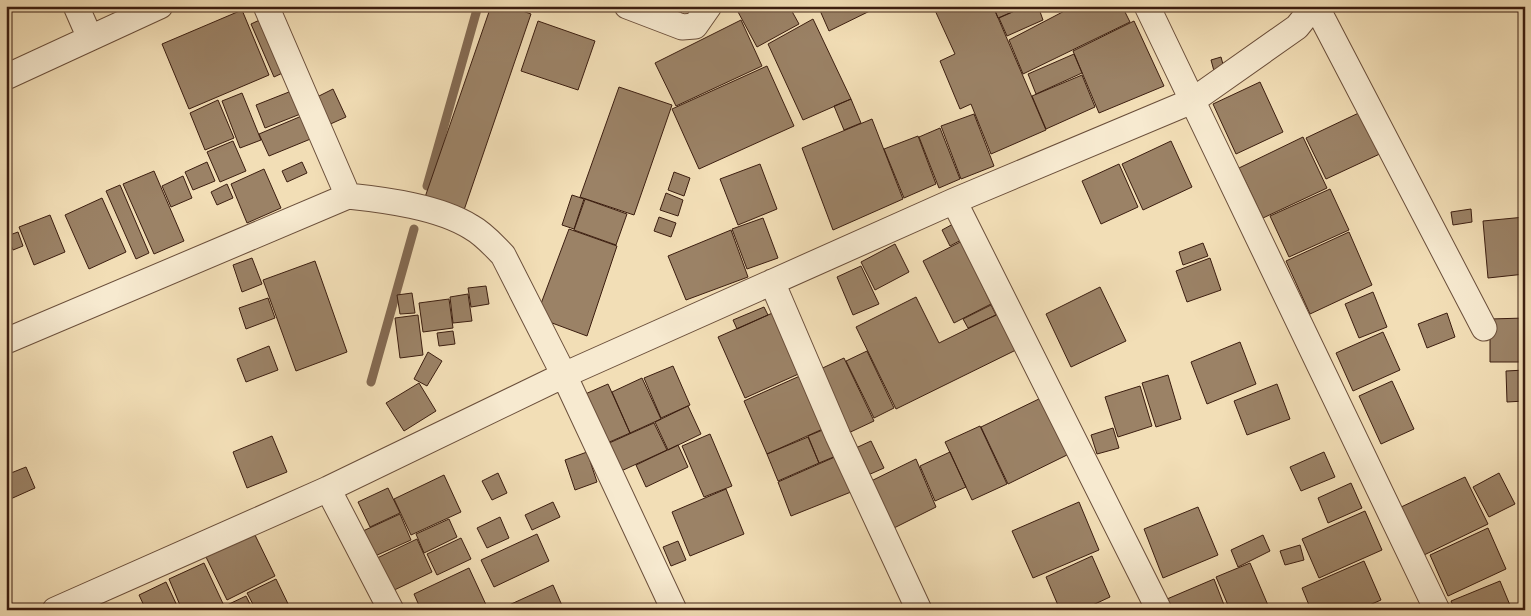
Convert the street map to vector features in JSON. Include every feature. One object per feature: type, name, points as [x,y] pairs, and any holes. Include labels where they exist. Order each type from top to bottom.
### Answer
[{"type":"street","points":[[76,6],[90,38]]},
{"type":"street","points":[[6,77],[160,6]]},
{"type":"street","points":[[266,6],[348,196]]},
{"type":"street","points":[[627,6],[682,27],[695,26],[708,6]]},
{"type":"street","points":[[1147,6],[1437,610]]},
{"type":"street","points":[[55,610],[328,489],[564,375],[954,201],[1192,101],[1297,28],[1315,6],[1484,328]]},
{"type":"street","points":[[6,341],[348,196],[394,200],[432,211],[470,226],[503,255],[564,375],[674,610]]},
{"type":"street","points":[[954,201],[1160,610]]},
{"type":"street","points":[[772,282],[838,436],[919,610]]},
{"type":"street","points":[[328,489],[391,610]]},
{"type":"building","points":[[491,6],[509,6],[531,14],[462,216],[423,203]]},
{"type":"building","points":[[650,6],[684,6],[679,19]]},
{"type":"building","points":[[745,6],[789,6],[799,24],[757,47],[737,10]]},
{"type":"building","points":[[818,6],[880,6],[829,31]]},
{"type":"building","points":[[933,6],[993,6],[1046,130],[991,154],[971,104],[960,109],[940,61],[955,54]]},
{"type":"building","points":[[993,6],[1026,6],[998,18]]},
{"type":"building","points":[[1026,6],[1038,6],[1043,20],[1007,36],[999,18]]},
{"type":"building","points":[[1074,6],[1122,6],[1130,22],[1023,74],[1009,40]]},
{"type":"building","points":[[242,10],[269,75],[189,109],[162,44]]},
{"type":"building","points":[[266,17],[289,70],[274,77],[251,24]]},
{"type":"building","points":[[813,19],[851,99],[803,120],[768,44]]},
{"type":"building","points":[[741,20],[762,66],[676,106],[655,63]]},
{"type":"building","points":[[538,21],[595,41],[578,90],[521,71]]},
{"type":"building","points":[[1134,21],[1164,86],[1099,113],[1073,51]]},
{"type":"building","points":[[6,28],[11,39],[6,41]]},
{"type":"building","points":[[1074,54],[1082,73],[1036,94],[1028,74]]},
{"type":"building","points":[[1221,57],[1224,68],[1214,71],[1211,60]]},
{"type":"building","points":[[767,66],[794,126],[699,169],[672,109]]},
{"type":"building","points":[[1082,75],[1095,107],[1046,129],[1032,96]]},
{"type":"building","points":[[1260,82],[1283,132],[1236,154],[1213,104]]},
{"type":"building","points":[[619,87],[672,105],[634,215],[580,197]]},
{"type":"building","points":[[333,89],[346,117],[326,126],[313,99]]},
{"type":"building","points":[[294,90],[303,113],[265,128],[256,105]]},
{"type":"building","points":[[242,93],[261,140],[240,148],[222,101]]},
{"type":"building","points":[[851,99],[861,123],[844,130],[834,106]]},
{"type":"building","points":[[218,100],[234,138],[205,150],[190,113]]},
{"type":"building","points":[[1365,110],[1384,152],[1326,179],[1306,138]]},
{"type":"building","points":[[974,114],[994,166],[961,179],[941,126]]},
{"type":"building","points":[[304,115],[313,138],[269,156],[259,134]]},
{"type":"building","points":[[872,119],[903,199],[833,230],[802,148]]},
{"type":"building","points":[[940,128],[960,179],[939,188],[919,137]]},
{"type":"building","points":[[918,136],[936,184],[904,198],[884,149]]},
{"type":"building","points":[[1303,137],[1327,188],[1263,218],[1239,168]]},
{"type":"building","points":[[233,141],[246,171],[220,182],[207,152]]},
{"type":"building","points":[[1171,141],[1192,187],[1143,210],[1122,164]]},
{"type":"building","points":[[207,162],[215,181],[193,190],[185,172]]},
{"type":"building","points":[[302,162],[307,173],[287,182],[282,171]]},
{"type":"building","points":[[760,164],[777,209],[738,225],[720,179]]},
{"type":"building","points":[[1119,164],[1138,207],[1101,224],[1082,181]]},
{"type":"building","points":[[264,169],[281,208],[247,223],[231,184]]},
{"type":"building","points":[[154,171],[184,241],[154,254],[123,184]]},
{"type":"building","points":[[674,172],[690,178],[684,196],[668,190]]},
{"type":"building","points":[[183,176],[192,198],[171,207],[162,186]]},
{"type":"building","points":[[227,184],[233,198],[217,205],[211,192]]},
{"type":"building","points":[[120,185],[149,253],[136,259],[106,191]]},
{"type":"building","points":[[1330,189],[1349,230],[1289,257],[1270,216]]},
{"type":"building","points":[[666,193],[683,200],[678,216],[660,210]]},
{"type":"building","points":[[572,195],[584,199],[574,229],[562,225]]},
{"type":"building","points":[[102,198],[126,252],[89,269],[65,215]]},
{"type":"building","points":[[585,199],[627,214],[616,245],[574,230]]},
{"type":"building","points":[[1471,209],[1472,222],[1453,225],[1451,212]]},
{"type":"building","points":[[50,215],[65,252],[34,265],[19,227]]},
{"type":"building","points":[[659,217],[676,223],[671,237],[654,231]]},
{"type":"building","points":[[1525,217],[1525,274],[1488,278],[1483,221]]},
{"type":"building","points":[[763,218],[778,258],[747,269],[732,229]]},
{"type":"building","points":[[955,223],[963,239],[950,246],[942,230]]},
{"type":"building","points":[[569,229],[617,246],[587,336],[536,317]]},
{"type":"building","points":[[731,230],[748,277],[686,300],[668,256]]},
{"type":"building","points":[[18,232],[23,246],[13,250],[7,236]]},
{"type":"building","points":[[1349,232],[1372,285],[1310,314],[1286,261]]},
{"type":"building","points":[[968,238],[981,283],[991,304],[954,323],[923,261]]},
{"type":"building","points":[[1203,243],[1208,256],[1183,265],[1179,252]]},
{"type":"building","points":[[895,244],[909,272],[875,290],[861,262]]},
{"type":"building","points":[[252,258],[262,284],[242,292],[233,265]]},
{"type":"building","points":[[1210,258],[1221,290],[1187,302],[1176,271]]},
{"type":"building","points":[[315,261],[347,352],[296,371],[263,280]]},
{"type":"building","points":[[861,266],[879,304],[853,315],[837,277]]},
{"type":"building","points":[[486,286],[489,304],[471,307],[468,288]]},
{"type":"building","points":[[1100,287],[1126,341],[1071,367],[1046,314]]},
{"type":"building","points":[[1373,292],[1387,327],[1359,338],[1345,304]]},
{"type":"building","points":[[412,293],[415,313],[400,314],[397,295]]},
{"type":"building","points":[[468,294],[472,321],[453,323],[450,297]]},
{"type":"building","points":[[916,297],[939,343],[1000,313],[1018,349],[896,409],[856,327]]},
{"type":"building","points":[[268,298],[275,318],[246,329],[239,308]]},
{"type":"building","points":[[449,299],[453,328],[423,332],[419,303]]},
{"type":"building","points":[[991,305],[996,315],[968,328],[963,319]]},
{"type":"building","points":[[764,307],[768,315],[737,329],[733,320]]},
{"type":"building","points":[[777,311],[803,372],[745,398],[718,337]]},
{"type":"building","points":[[1447,313],[1455,337],[1427,348],[1418,324]]},
{"type":"building","points":[[418,315],[423,355],[400,358],[395,318]]},
{"type":"building","points":[[1525,318],[1525,362],[1490,362],[1490,319]]},
{"type":"building","points":[[453,331],[455,344],[439,346],[437,333]]},
{"type":"building","points":[[1383,332],[1400,370],[1353,391],[1336,353]]},
{"type":"building","points":[[1240,342],[1256,384],[1207,404],[1191,362]]},
{"type":"building","points":[[269,346],[278,370],[246,382],[237,359]]},
{"type":"building","points":[[867,351],[894,408],[874,418],[846,361]]},
{"type":"building","points":[[428,352],[442,361],[427,386],[414,379]]},
{"type":"building","points":[[844,358],[874,421],[842,436],[812,373]]},
{"type":"building","points":[[673,366],[690,405],[661,418],[644,378]]},
{"type":"building","points":[[1525,370],[1525,401],[1507,402],[1506,371]]},
{"type":"building","points":[[802,375],[825,428],[767,454],[744,401]]},
{"type":"building","points":[[1168,375],[1181,419],[1156,427],[1142,383]]},
{"type":"building","points":[[642,378],[661,419],[630,433],[612,392]]},
{"type":"building","points":[[1392,381],[1414,429],[1381,444],[1359,396]]},
{"type":"building","points":[[419,383],[436,411],[404,431],[386,403]]},
{"type":"building","points":[[608,384],[630,433],[605,444],[583,395]]},
{"type":"building","points":[[1277,384],[1290,419],[1247,435],[1234,401]]},
{"type":"building","points":[[1140,386],[1152,426],[1118,437],[1105,397]]},
{"type":"building","points":[[1043,397],[1071,453],[1008,484],[981,427]]},
{"type":"building","points":[[688,406],[701,434],[668,450],[655,422]]},
{"type":"building","points":[[654,423],[667,450],[619,472],[607,444]]},
{"type":"building","points":[[980,426],[1007,484],[972,500],[945,442]]},
{"type":"building","points":[[1113,428],[1119,448],[1097,454],[1091,435]]},
{"type":"building","points":[[825,429],[836,456],[819,463],[808,436]]},
{"type":"building","points":[[710,434],[732,486],[704,497],[682,446]]},
{"type":"building","points":[[272,436],[287,472],[247,488],[233,452]]},
{"type":"building","points":[[808,437],[819,463],[778,481],[767,454]]},
{"type":"building","points":[[871,441],[884,468],[859,479],[847,452]]},
{"type":"building","points":[[678,445],[688,467],[646,487],[636,465]]},
{"type":"building","points":[[587,452],[597,482],[575,490],[565,460]]},
{"type":"building","points":[[950,452],[966,487],[935,501],[920,466]]},
{"type":"building","points":[[1324,452],[1335,477],[1301,491],[1290,467]]},
{"type":"building","points":[[837,456],[851,492],[791,516],[778,482]]},
{"type":"building","points":[[916,459],[936,507],[886,532],[863,485]]},
{"type":"building","points":[[26,467],[35,488],[6,501],[6,475]]},
{"type":"building","points":[[498,473],[507,493],[492,500],[482,481]]},
{"type":"building","points":[[1499,473],[1515,504],[1489,517],[1473,487]]},
{"type":"building","points":[[444,475],[461,512],[411,535],[394,499]]},
{"type":"building","points":[[1465,477],[1488,524],[1422,556],[1399,508]]},
{"type":"building","points":[[1351,483],[1362,508],[1328,523],[1318,498]]},
{"type":"building","points":[[388,488],[400,513],[370,527],[358,502]]},
{"type":"building","points":[[726,489],[744,534],[690,556],[672,512]]},
{"type":"building","points":[[553,502],[560,517],[532,530],[525,515]]},
{"type":"building","points":[[1079,502],[1099,550],[1033,578],[1012,531]]},
{"type":"building","points":[[1198,507],[1218,555],[1163,578],[1144,529]]},
{"type":"building","points":[[1365,511],[1382,550],[1319,578],[1302,539]]},
{"type":"building","points":[[400,514],[411,540],[375,556],[363,531]]},
{"type":"building","points":[[500,517],[509,538],[487,548],[477,528]]},
{"type":"building","points":[[449,519],[457,537],[424,553],[416,534]]},
{"type":"building","points":[[1488,528],[1506,569],[1448,596],[1430,555]]},
{"type":"building","points":[[254,533],[275,576],[227,600],[206,557]]},
{"type":"building","points":[[537,534],[549,561],[494,587],[481,560]]},
{"type":"building","points":[[1263,535],[1270,551],[1238,567],[1231,550]]},
{"type":"building","points":[[461,538],[471,559],[437,575],[427,554]]},
{"type":"building","points":[[417,539],[432,572],[388,593],[373,560]]},
{"type":"building","points":[[678,541],[686,560],[671,566],[663,547]]},
{"type":"building","points":[[1300,545],[1304,560],[1285,565],[1280,551]]},
{"type":"building","points":[[1092,556],[1110,597],[1082,610],[1060,610],[1046,577]]},
{"type":"building","points":[[1364,561],[1381,600],[1358,610],[1311,610],[1302,588]]},
{"type":"building","points":[[204,563],[226,610],[182,610],[169,579]]},
{"type":"building","points":[[1250,563],[1270,610],[1230,610],[1216,577]]},
{"type":"building","points":[[469,568],[488,609],[421,610],[414,594]]},
{"type":"building","points":[[276,579],[291,610],[256,610],[247,593]]},
{"type":"building","points":[[1214,579],[1226,610],[1172,610],[1167,599]]},
{"type":"building","points":[[1500,581],[1512,610],[1455,610],[1451,601]]},
{"type":"building","points":[[166,582],[179,610],[146,610],[139,595]]},
{"type":"building","points":[[553,585],[564,610],[498,610]]},
{"type":"building","points":[[246,596],[253,610],[229,610],[227,605]]},
{"type":"waterway","points":[[427,186],[478,6]]},
{"type":"waterway","points":[[371,382],[414,229]]}]
